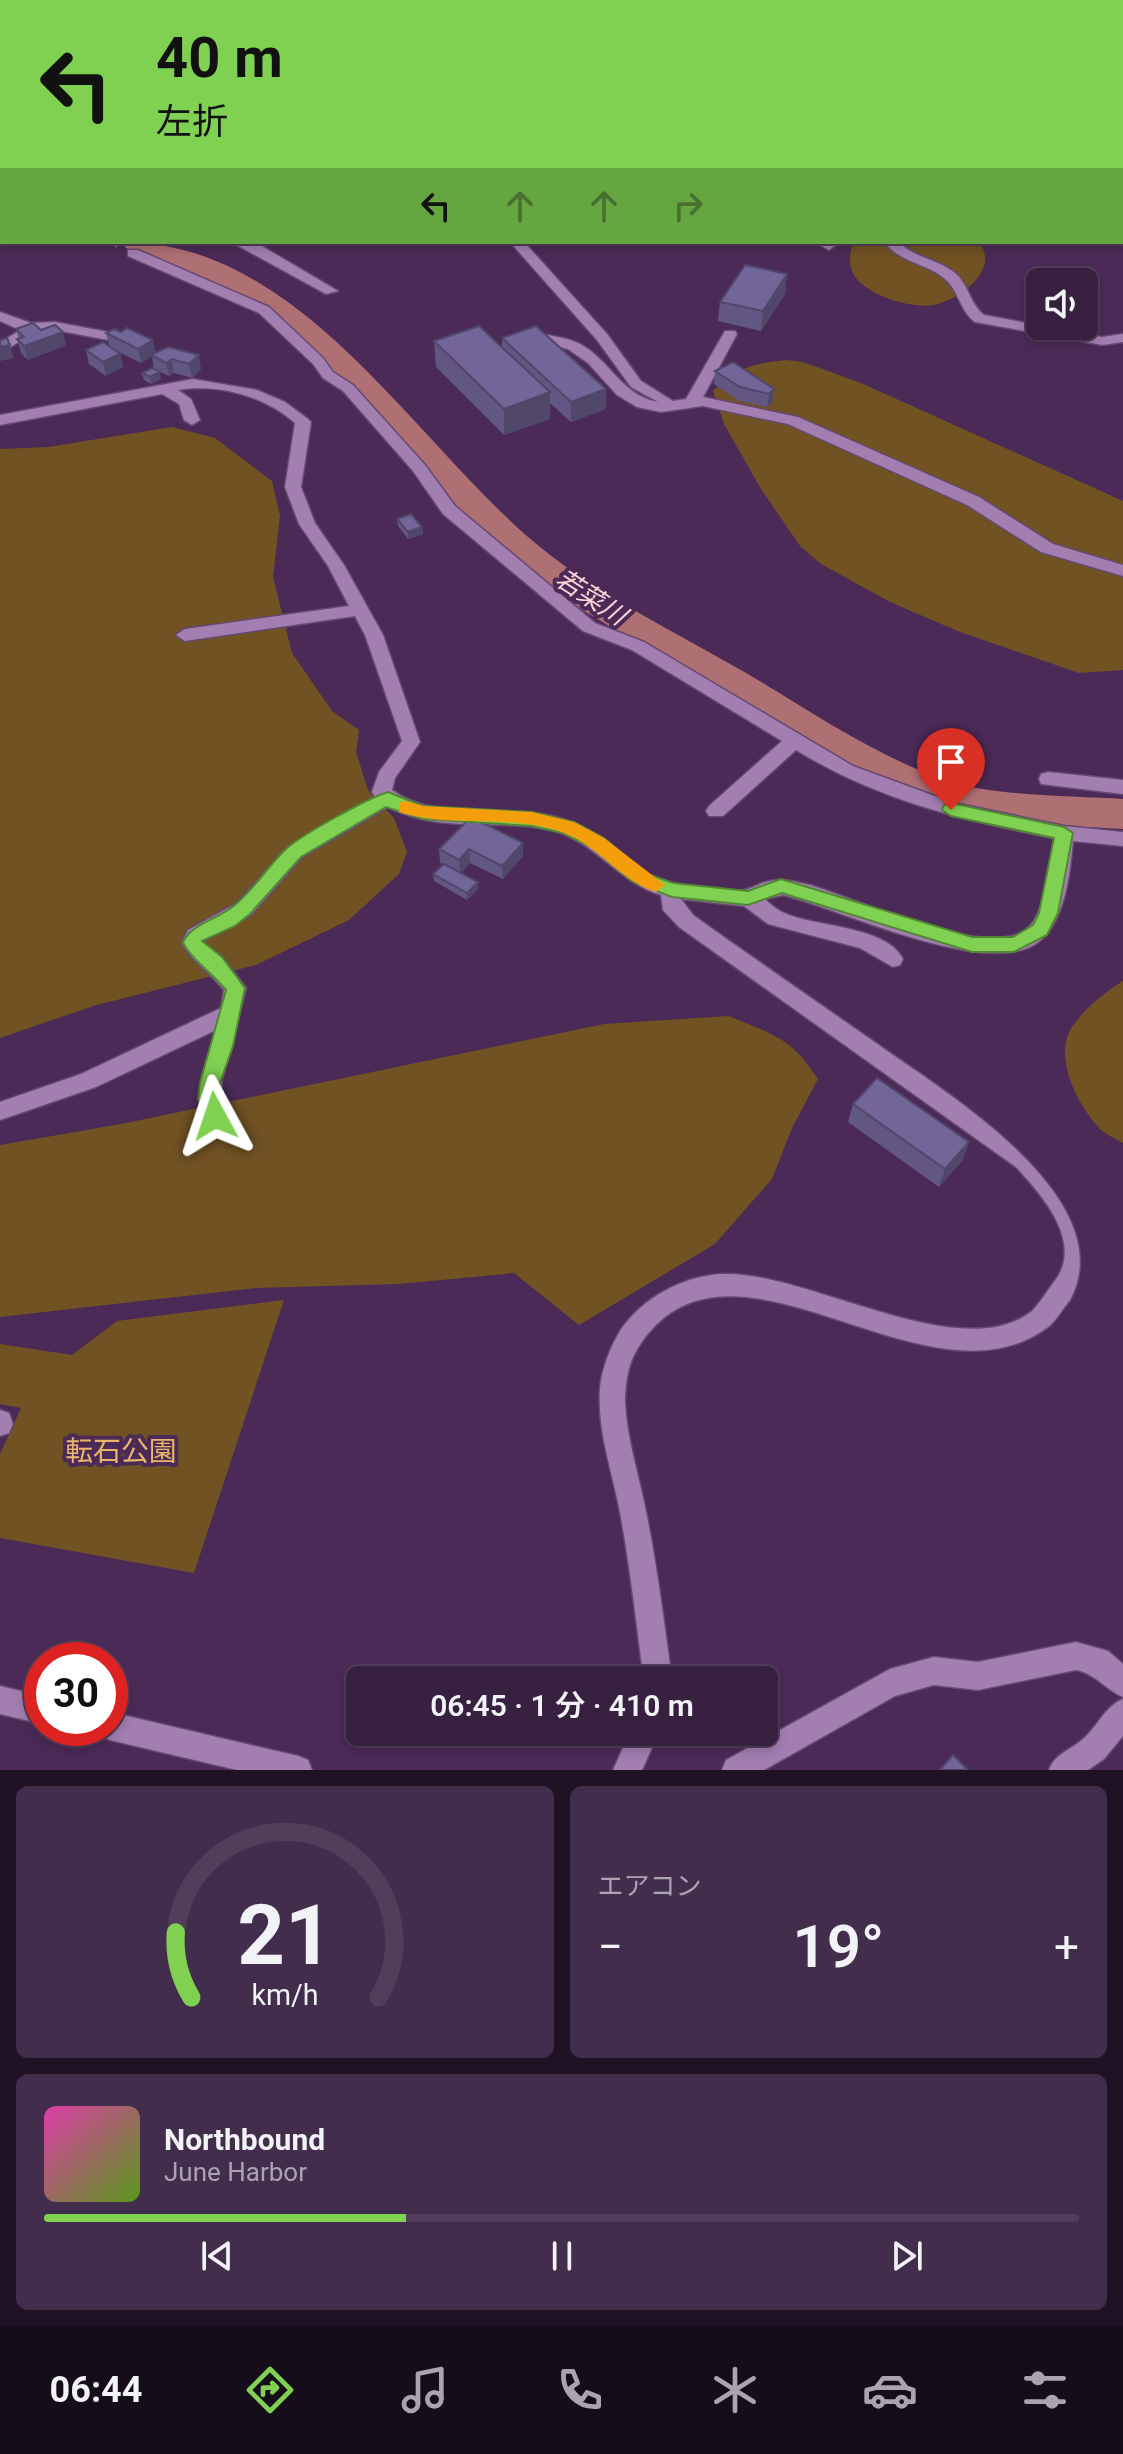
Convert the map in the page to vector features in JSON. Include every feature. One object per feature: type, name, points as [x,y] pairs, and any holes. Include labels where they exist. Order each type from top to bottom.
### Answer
[{"type":"street","points":[[246,244],[331,291]]},
{"type":"street","points":[[519,244],[602,337],[636,384],[674,403]]},
{"type":"street","points":[[893,244],[909,259],[950,275],[973,315],[980,319],[1102,341],[1123,338]]},
{"type":"street","points":[[133,253],[264,310],[318,361],[328,375],[348,388],[419,468],[449,510],[589,627],[638,646],[846,771],[910,797],[997,821],[1064,833],[1123,839]]},
{"type":"street","points":[[0,316],[27,328],[65,327],[119,338]]},
{"type":"street","points":[[0,350],[23,337],[27,328]]},
{"type":"street","points":[[693,400],[730,334]]},
{"type":"street","points":[[531,336],[573,346],[593,360],[614,386],[632,399],[651,407],[693,400],[807,426],[973,501],[1034,542],[1123,571]]},
{"type":"street","points":[[0,420],[163,388],[219,385],[293,411],[303,422],[293,487],[307,524],[336,565],[374,635],[411,742],[386,777],[382,792],[393,803],[423,813],[532,819],[568,827],[598,843],[639,878],[672,890],[748,898],[781,886],[972,944],[1014,944],[1040,930],[1049,913],[1064,833]]},
{"type":"street","points":[[163,388],[186,402],[192,420]]},
{"type":"street","points":[[185,635],[359,610]]},
{"type":"street","points":[[716,811],[794,741]]},
{"type":"street","points":[[1048,779],[1123,787]]},
{"type":"street","points":[[215,1116],[208,1099],[210,1083],[235,988],[215,963],[195,949],[192,942],[195,936],[244,909],[295,852],[388,798]]},
{"type":"street","points":[[656,1666],[645,1578],[614,1415],[613,1387],[621,1355],[635,1330],[668,1300],[698,1288],[736,1285],[810,1299],[925,1337],[972,1340],[1007,1335],[1029,1324],[1061,1298],[1072,1277],[1076,1251],[1069,1218],[1058,1199],[1024,1160],[686,921],[670,904],[672,890]]},
{"type":"street","points":[[748,898],[775,918],[866,942],[893,959]]},
{"type":"street","points":[[0,1111],[46,1099],[113,1071],[230,1013]]},
{"type":"street","points":[[736,1770],[890,1683],[934,1671],[978,1676],[1076,1656],[1098,1661],[1123,1683]]},
{"type":"street","points":[[0,1700],[24,1706]]},
{"type":"street","points":[[1063,1770],[1094,1749],[1123,1713]]},
{"type":"street","points":[[128,1730],[298,1770]]},
{"type":"street","points":[[627,1770],[638,1746]]},
{"type":"green space","points":[[852,244],[980,244],[985,263],[982,272],[967,289],[948,300],[928,306],[904,303],[867,288],[853,273],[850,254]]},
{"type":"green space","points":[[786,360],[803,362],[861,383],[1123,501],[1123,670],[1079,673],[960,632],[890,602],[821,564],[800,546],[761,489],[724,424],[713,391],[746,368]]},
{"type":"green space","points":[[172,427],[215,438],[272,481],[280,516],[273,577],[292,653],[332,711],[359,730],[356,752],[368,790],[394,818],[407,852],[399,874],[349,920],[256,965],[93,1006],[0,1038],[0,449],[48,447]]},
{"type":"green space","points":[[1123,981],[1123,1143],[1101,1130],[1084,1109],[1071,1082],[1065,1053],[1067,1039],[1077,1020],[1095,1001]]},
{"type":"green space","points":[[728,1016],[789,1045],[818,1079],[792,1128],[772,1179],[715,1244],[579,1325],[514,1273],[399,1284],[256,1288],[0,1317],[0,1145],[121,1124],[604,1024]]},
{"type":"green space","name":"転石公園","points":[[284,1300],[194,1573],[0,1538],[0,1454],[21,1408],[0,1404],[0,1344],[72,1355],[117,1321]]},
{"type":"building","points":[[745,265],[787,274],[763,311],[720,302]]},
{"type":"building","points":[[33,323],[41,330],[55,325],[63,332],[24,346],[17,339],[24,337],[16,329]]},
{"type":"building","points":[[479,326],[550,392],[504,409],[434,341]]},
{"type":"building","points":[[536,326],[606,389],[571,402],[502,338]]},
{"type":"building","points":[[127,328],[153,340],[138,349],[106,333],[114,329],[121,332]]},
{"type":"building","points":[[7,338],[10,345],[0,347],[0,340]]},
{"type":"building","points":[[103,342],[120,354],[103,362],[86,350]]},
{"type":"building","points":[[168,347],[199,355],[189,364],[172,359],[166,363],[151,355]]},
{"type":"building","points":[[733,362],[774,389],[769,394],[740,387],[715,371]]},
{"type":"building","points":[[152,368],[160,372],[150,377],[142,373]]},
{"type":"building","points":[[411,514],[422,527],[408,532],[397,519]]},
{"type":"building","points":[[471,817],[523,843],[502,866],[469,849],[459,860],[439,849]]},
{"type":"building","points":[[444,864],[478,882],[467,893],[433,874]]},
{"type":"building","points":[[877,1078],[969,1142],[945,1169],[853,1104]]},
{"type":"building","points":[[953,1755],[968,1770],[940,1770]]},
{"type":"waterway","name":"若菜川","points":[[141,244],[257,291],[310,332],[460,491],[528,555],[597,603],[866,761],[950,797],[1049,810],[1123,814]]},
{"type":"slow traffic","points":[[406,807],[423,813],[532,819],[568,827],[598,843],[639,878],[656,885]]},
{"type":"route","points":[[215,1116],[208,1099],[210,1083],[223,1046],[235,988],[215,963],[195,949],[192,942],[195,936],[244,909],[295,852],[324,838],[388,798],[393,803],[423,813],[532,819],[568,827],[598,843],[639,878],[672,890],[748,898],[760,891],[781,886],[972,944],[1014,944],[1031,938],[1040,930],[1049,913],[1063,854],[1064,833],[951,810]]}]
